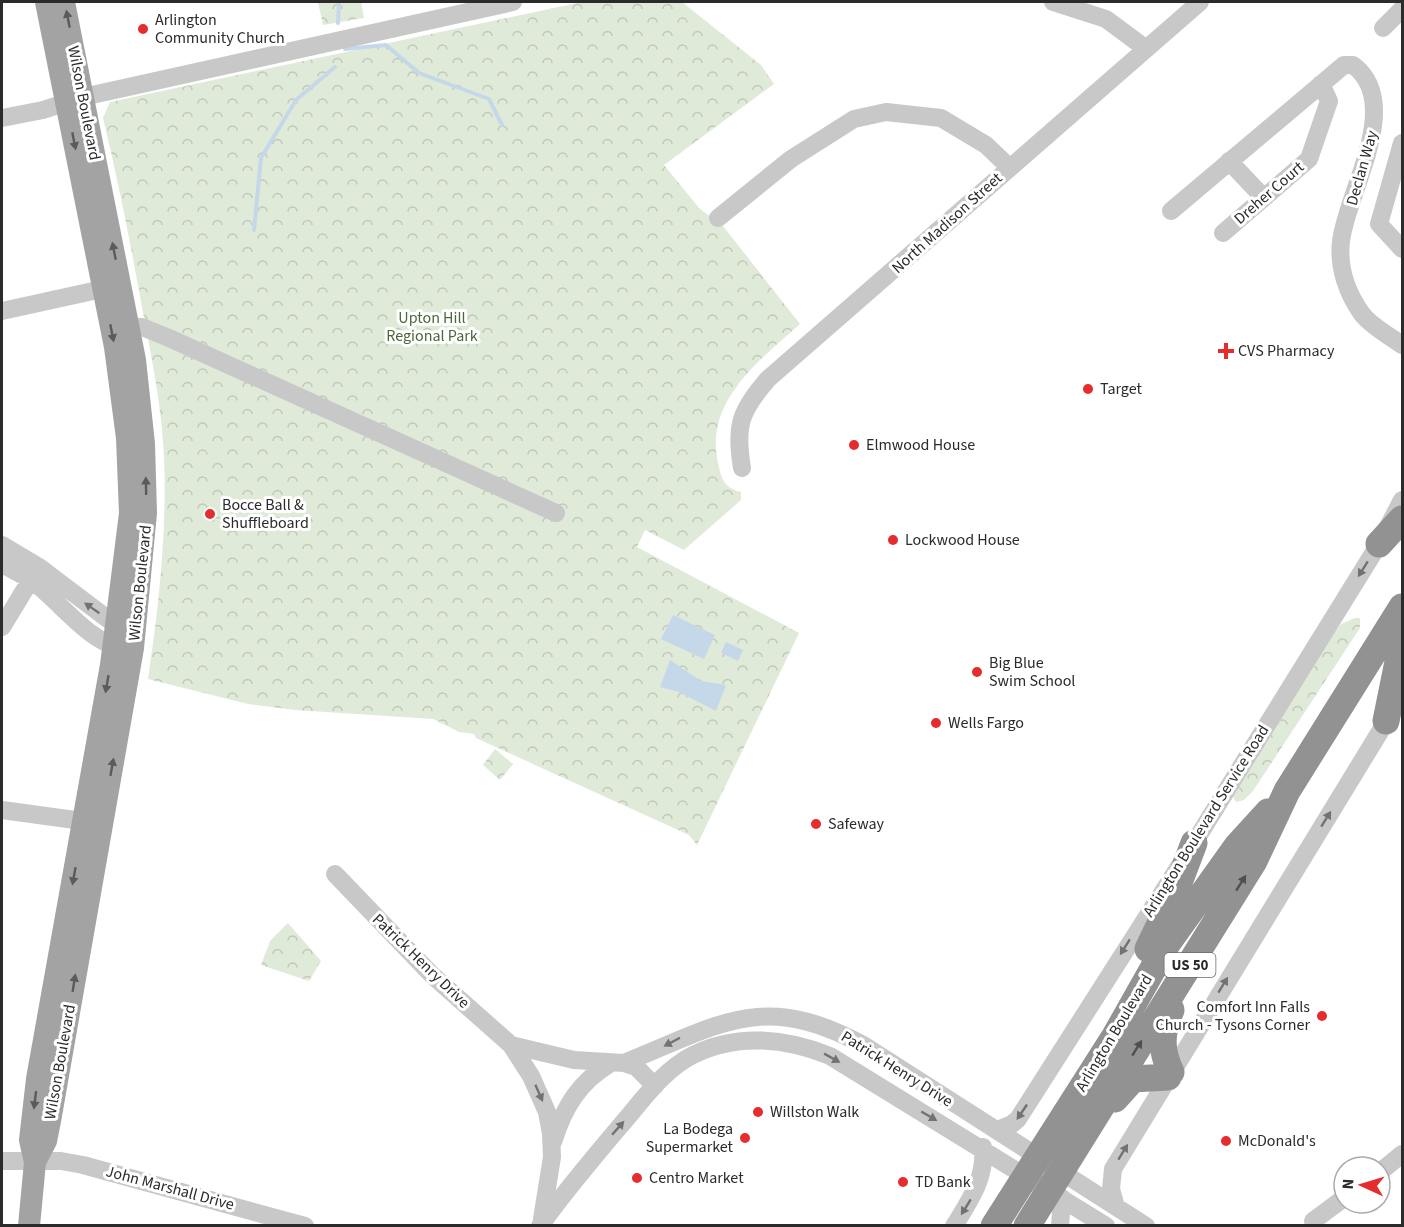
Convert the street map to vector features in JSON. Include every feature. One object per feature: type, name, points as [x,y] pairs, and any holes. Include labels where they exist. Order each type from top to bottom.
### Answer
[{"type":"highway","points":[[1379,544],[1402,519]]},
{"type":"highway","name":"Arlington Boulevard","points":[[1028,1226],[1057,1187],[1084,1133],[1254,861],[1287,791],[1402,607]]},
{"type":"highway","points":[[1386,721],[1402,642]]},
{"type":"highway","name":"Arlington Boulevard","points":[[994,1226],[1115,1036],[1174,935],[1237,846],[1287,791]]},
{"type":"highway","points":[[1115,1036],[1131,986],[1178,888],[1194,843]]},
{"type":"highway","points":[[1084,1133],[1134,1079],[1169,1074],[1163,1054],[1162,1040],[1189,966]]},
{"type":"main road","name":"Wilson Boulevard","points":[[46,2],[75,100]]},
{"type":"main road","name":"Wilson Boulevard","points":[[64,2],[75,100],[112,287],[122,391],[130,513],[121,641]]},
{"type":"main road","name":"Wilson Boulevard","points":[[30,1226],[34,1162],[46,1141],[121,641],[147,513],[141,405],[128,327],[112,287]]},
{"type":"street","points":[[2,118],[486,4],[513,2]]},
{"type":"street","points":[[1053,2],[1106,19],[1145,48]]},
{"type":"street","name":"North Madison Street","points":[[742,468],[739,428],[749,402],[768,379],[1200,2]]},
{"type":"street","points":[[1383,28],[1402,9]]},
{"type":"street","name":"Declan Way","points":[[1171,211],[1344,64],[1353,65],[1369,80],[1375,97],[1375,123],[1341,240],[1344,279],[1364,316],[1402,345]]},
{"type":"street","name":"Dreher Court","points":[[1223,233],[1312,153],[1329,101],[1321,84]]},
{"type":"street","points":[[718,218],[791,159],[854,119],[886,112],[941,118],[986,145],[1009,167]]},
{"type":"street","points":[[1402,143],[1379,224],[1402,249]]},
{"type":"street","points":[[1229,161],[1263,197]]},
{"type":"street","points":[[2,311],[112,287]]},
{"type":"street","points":[[128,327],[142,327],[169,338],[556,513]]},
{"type":"street","name":"Arlington Boulevard Service Road","points":[[996,1130],[1018,1119],[1194,843],[1379,544],[1402,500]]},
{"type":"street","points":[[2,545],[35,574],[121,641]]},
{"type":"street","points":[[2,564],[35,574]]},
{"type":"street","points":[[2,627],[35,574]]},
{"type":"street","points":[[1116,1207],[1111,1189],[1113,1169],[1402,693]]},
{"type":"street","points":[[2,810],[92,823]]},
{"type":"street","name":"Patrick Henry Drive","points":[[335,874],[432,975],[511,1044],[540,1094],[547,1112],[552,1147],[549,1184],[540,1225]]},
{"type":"street","name":"Patrick Henry Drive","points":[[552,1147],[568,1103],[596,1072],[682,1036],[733,1019],[764,1016],[802,1020],[842,1033],[996,1130],[1031,1167],[1106,1226]]},
{"type":"street","name":"Patrick Henry Drive","points":[[540,1225],[655,1086],[692,1055],[726,1044],[762,1040],[798,1043],[830,1056],[983,1147],[1031,1167]]},
{"type":"street","name":"Patrick Henry Drive","points":[[511,1044],[563,1058],[636,1067],[655,1086]]},
{"type":"street","points":[[552,1147],[560,1159],[582,1172]]},
{"type":"street","points":[[954,1226],[975,1192],[984,1164],[983,1147]]},
{"type":"street","name":"John Marshall Drive","points":[[2,1161],[66,1161],[304,1226]]},
{"type":"street","points":[[1057,1187],[1060,1226]]},
{"type":"street","name":"Patrick Henry Drive","points":[[1057,1187],[1116,1207],[1146,1226]]},
{"type":"street","points":[[1313,1221],[1332,1207]]},
{"type":"green space","points":[[318,2],[361,2],[364,18],[323,25]]},
{"type":"green space","name":"Upton Hill Regional Park","points":[[582,2],[682,2],[761,65],[774,84],[664,165],[700,209],[723,226],[800,324],[753,367],[727,401],[719,420],[716,441],[720,473],[727,485],[741,492],[741,500],[684,550],[645,530],[637,547],[799,633],[697,845],[689,835],[476,738],[474,734],[459,732],[433,719],[295,710],[248,704],[148,679],[159,596],[163,541],[165,485],[163,440],[151,353],[103,118],[110,102]]},
{"type":"green space","points":[[1360,618],[1360,628],[1253,791],[1244,800],[1236,802],[1233,797],[1335,632],[1341,624]]},
{"type":"green space","points":[[495,749],[513,764],[500,780],[483,765]]},
{"type":"green space","points":[[288,923],[321,961],[309,981],[261,965],[270,941]]},
{"type":"water","points":[[673,615],[715,635],[704,659],[661,639]]},
{"type":"water","points":[[726,642],[743,650],[738,661],[721,653]]},
{"type":"water","points":[[670,660],[701,681],[726,685],[716,711],[679,692],[660,687]]},
{"type":"waterway","points":[[338,23],[339,2]]},
{"type":"waterway","points":[[345,49],[386,45],[419,73],[489,99],[502,125]]},
{"type":"waterway","points":[[254,230],[261,158],[296,100],[335,67]]},
{"type":"place","name":"Arlington Community Church","points":[[143,29]]},
{"type":"place","name":"CVS Pharmacy","points":[[1226,351]]},
{"type":"place","name":"Target","points":[[1088,389]]},
{"type":"place","name":"Elmwood House","points":[[854,445]]},
{"type":"place","name":"Bocce Ball & Shuffleboard","points":[[210,514]]},
{"type":"place","name":"Lockwood House","points":[[893,540]]},
{"type":"place","name":"Big Blue Swim School","points":[[977,672]]},
{"type":"place","name":"Wells Fargo","points":[[936,723]]},
{"type":"place","name":"Safeway","points":[[816,824]]},
{"type":"place","name":"Comfort Inn Falls Church - Tysons Corner","points":[[1322,1016]]},
{"type":"place","name":"Willston Walk","points":[[758,1112]]},
{"type":"place","name":"La Bodega Supermarket","points":[[745,1138]]},
{"type":"place","name":"McDonald's","points":[[1226,1141]]},
{"type":"place","name":"Centro Market","points":[[637,1178]]},
{"type":"place","name":"TD Bank","points":[[903,1182]]}]
